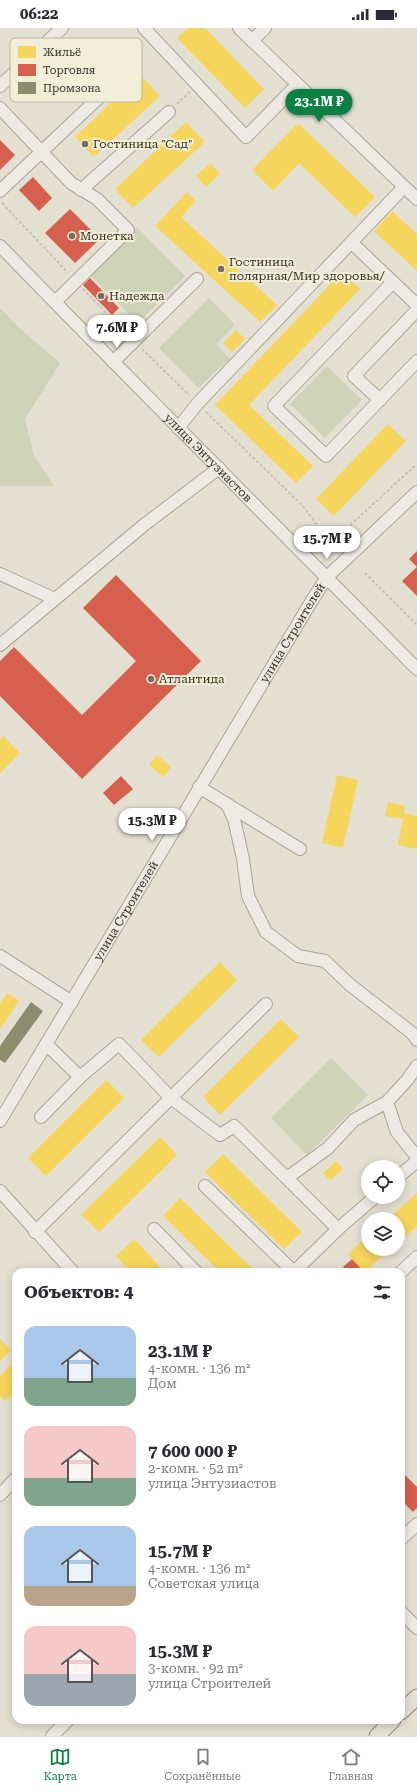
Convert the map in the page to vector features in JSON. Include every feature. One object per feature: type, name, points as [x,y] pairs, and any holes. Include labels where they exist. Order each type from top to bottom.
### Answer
[{"type":"main road","points":[[405,1708],[417,1697]]},
{"type":"main road","points":[[376,1736],[389,1724]]},
{"type":"street","points":[[51,38],[62,28]]},
{"type":"street","points":[[144,28],[246,137],[297,85]]},
{"type":"street","points":[[239,28],[417,199]]},
{"type":"street","points":[[252,41],[265,28]]},
{"type":"street","points":[[0,86],[10,77]]},
{"type":"street","points":[[0,191],[95,102]]},
{"type":"street","points":[[0,108],[71,183],[98,199],[128,230],[55,302]]},
{"type":"street","points":[[82,190],[168,112]]},
{"type":"street","points":[[178,428],[198,403],[404,187]]},
{"type":"street","points":[[352,243],[417,305]]},
{"type":"street","name":"улица Энтузиастов","points":[[0,246],[112,362],[417,669]]},
{"type":"street","points":[[112,362],[197,279]]},
{"type":"street","points":[[393,282],[274,406],[326,456],[417,361]]},
{"type":"street","points":[[380,400],[354,376],[417,310]]},
{"type":"street","points":[[0,644],[144,525],[219,468]]},
{"type":"street","name":"улица Строителей","points":[[0,1121],[292,631],[327,577],[417,492]]},
{"type":"street","points":[[0,574],[55,599]]},
{"type":"street","points":[[199,786],[300,849]]},
{"type":"street","points":[[227,804],[234,818],[243,858],[248,896],[266,932],[298,956],[325,961],[349,984],[412,1033],[417,1040]]},
{"type":"street","points":[[0,956],[72,1002]]},
{"type":"street","points":[[36,1232],[266,1004]]},
{"type":"street","points":[[46,1044],[80,1077]]},
{"type":"street","points":[[41,1117],[80,1077],[119,1044],[171,1098],[220,1136],[234,1126],[338,1229]]},
{"type":"street","points":[[287,1178],[328,1148],[354,1120],[387,1102],[408,1079],[417,1066]]},
{"type":"street","points":[[387,1102],[397,1132],[417,1157]]},
{"type":"street","points":[[405,1171],[417,1161]]},
{"type":"street","points":[[205,1186],[290,1268]]},
{"type":"street","points":[[0,1191],[69,1268]]},
{"type":"street","points":[[298,1268],[338,1229],[367,1204]]},
{"type":"street","points":[[154,1229],[192,1268]]},
{"type":"street","points":[[405,1268],[417,1257]]},
{"type":"street","points":[[0,1495],[12,1482]]},
{"type":"street","points":[[405,1535],[417,1524]]},
{"type":"street","points":[[405,1616],[417,1628]]},
{"type":"street","points":[[52,1736],[64,1724]]},
{"type":"path","points":[[168,112],[198,85]]},
{"type":"path","points":[[0,201],[134,341],[303,506],[329,541],[348,527],[417,464]]},
{"type":"path","points":[[365,573],[417,625]]},
{"type":"green space","points":[[137,227],[185,276],[138,323],[90,275]]},
{"type":"green space","points":[[209,298],[235,325],[216,344],[230,359],[198,388],[159,348]]},
{"type":"green space","points":[[0,308],[17,326],[60,363],[25,419],[34,456],[54,486],[0,486]]},
{"type":"green space","points":[[327,366],[362,400],[325,438],[290,404]]},
{"type":"green space","points":[[331,1058],[368,1095],[307,1155],[271,1118]]},
{"type":"building: Жильё","points":[[188,28],[205,28],[264,89],[245,108],[177,38]]},
{"type":"building: Жильё","points":[[142,77],[160,96],[94,157],[75,137],[112,102],[142,102]]},
{"type":"building: Жильё","points":[[186,122],[205,142],[133,208],[115,189]]},
{"type":"building: Жильё","points":[[298,123],[375,197],[355,217],[299,163],[273,191],[252,170]]},
{"type":"building: Жильё","points":[[210,163],[220,174],[206,187],[196,176]]},
{"type":"building: Жильё","name":"Гостиница полярная/Мир здоровья/","points":[[187,192],[196,201],[181,217],[277,305],[260,322],[155,226]]},
{"type":"building: Жильё","points":[[392,211],[417,234],[417,271],[374,231]]},
{"type":"building: Жильё","points":[[342,272],[360,289],[249,405],[313,466],[296,483],[215,405]]},
{"type":"building: Жильё","points":[[236,330],[245,339],[232,352],[223,343]]},
{"type":"building: Жильё","points":[[388,424],[406,441],[334,516],[316,499]]},
{"type":"building: Жильё","points":[[3,736],[20,753],[0,773],[0,740]]},
{"type":"building: Жильё","points":[[157,755],[171,767],[163,777],[149,765]]},
{"type":"building: Жильё","points":[[337,775],[358,780],[343,848],[322,843]]},
{"type":"building: Жильё","points":[[388,802],[405,806],[404,813],[417,816],[417,849],[398,845],[403,819],[385,816]]},
{"type":"building: Жильё","points":[[220,962],[237,980],[159,1057],[141,1040]]},
{"type":"building: Жильё","points":[[7,993],[19,1001],[0,1029],[0,1004]]},
{"type":"building: Жильё","points":[[281,1019],[299,1037],[220,1115],[203,1097]]},
{"type":"building: Жильё","points":[[106,1080],[124,1098],[46,1176],[28,1158]]},
{"type":"building: Жильё","points":[[160,1137],[177,1155],[99,1232],[81,1215]]},
{"type":"building: Жильё","points":[[223,1154],[302,1232],[284,1249],[205,1172]]},
{"type":"building: Жильё","points":[[336,1161],[343,1169],[330,1181],[323,1173]]},
{"type":"building: Жильё","points":[[417,1193],[417,1226],[405,1237],[405,1212],[396,1212]]},
{"type":"building: Жильё","points":[[180,1198],[252,1268],[216,1268],[163,1216]]},
{"type":"building: Жильё","points":[[134,1239],[161,1268],[127,1268],[116,1256]]},
{"type":"building: Жильё","points":[[361,1242],[361,1256],[383,1256],[369,1268],[360,1268],[348,1254]]},
{"type":"building: Жильё","points":[[0,1339],[11,1350],[0,1361]]},
{"type":"building: Жильё","points":[[12,1364],[12,1394],[5,1401],[0,1396],[0,1376]]},
{"type":"building: Торговля","points":[[0,140],[15,155],[0,170]]},
{"type":"building: Торговля","points":[[33,177],[52,198],[39,211],[19,190]]},
{"type":"building: Торговля","name":"Монетка","points":[[70,209],[100,239],[75,263],[45,233]]},
{"type":"building: Торговля","name":"Надежда","points":[[90,278],[119,308],[112,315],[83,285]]},
{"type":"building: Торговля","points":[[417,551],[417,567],[409,559]]},
{"type":"building: Торговля","points":[[417,567],[417,596],[402,581]]},
{"type":"building: Торговля","name":"Атлантида","points":[[116,575],[201,661],[82,779],[0,696],[0,661],[14,647],[82,715],[136,661],[83,608]]},
{"type":"building: Торговля","points":[[121,776],[133,789],[114,805],[103,793]]},
{"type":"building: Торговля","points":[[352,1259],[360,1268],[344,1268],[343,1267]]},
{"type":"building: Торговля","points":[[405,1475],[417,1487],[417,1508],[413,1512],[405,1504]]},
{"type":"building: Промзона","points":[[31,1002],[43,1011],[5,1063],[0,1060],[0,1046]]},
{"type":"place","name":"Гостиница \"Сад\"","points":[[85,144]]},
{"type":"place","name":"Монетка","points":[[72,236]]},
{"type":"place","name":"Гостиница полярная/Мир здоровья/","points":[[221,269]]},
{"type":"place","name":"Надежда","points":[[101,296]]},
{"type":"place","name":"Атлантида","points":[[151,679]]}]
